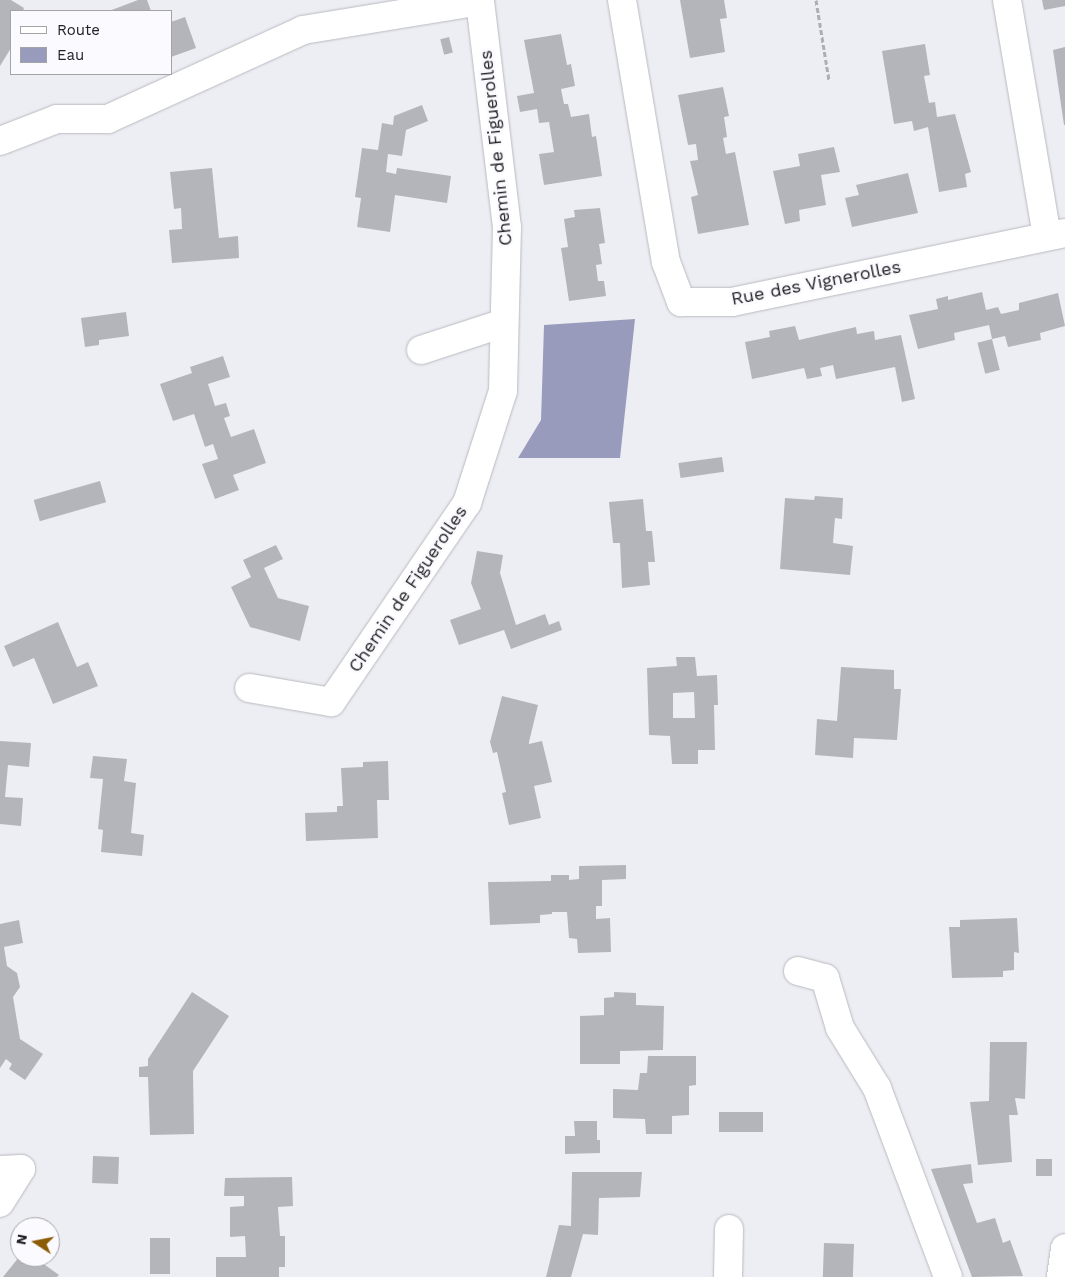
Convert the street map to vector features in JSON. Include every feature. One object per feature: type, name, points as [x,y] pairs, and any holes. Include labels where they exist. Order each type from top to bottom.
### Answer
[{"type":"street","points":[[0,141],[57,118],[108,119],[303,30],[484,0]]},
{"type":"street","name":"Rue des Vignerolles","points":[[622,0],[666,262],[681,302],[732,302],[1056,235],[1007,0]]},
{"type":"street","name":"Chemin de Figuerolles","points":[[249,688],[331,702],[467,503],[503,391],[507,227],[480,1]]},
{"type":"street","points":[[421,350],[504,323]]},
{"type":"street","points":[[798,971],[825,978],[840,1028],[877,1088],[948,1277]]},
{"type":"street","points":[[0,1170],[21,1168],[0,1203]]},
{"type":"street","points":[[728,1277],[730,1230]]},
{"type":"street","points":[[1061,1277],[1065,1248]]},
{"type":"path","points":[[816,0],[829,80]]},
{"type":"water","points":[[635,319],[620,458],[518,458],[541,420],[544,325]]},
{"type":"building","points":[[0,0],[11,0],[24,8],[23,10],[10,10],[10,50],[0,66]]},
{"type":"building","points":[[138,0],[147,0],[151,10],[112,10]]},
{"type":"building","points":[[680,0],[724,0],[727,18],[720,19],[725,52],[690,58]]},
{"type":"building","points":[[1042,0],[1065,0],[1065,6],[1044,10]]},
{"type":"building","points":[[185,17],[196,48],[172,57],[172,22]]},
{"type":"building","points":[[561,34],[567,65],[571,64],[575,86],[561,89],[564,104],[568,104],[571,117],[589,114],[592,137],[596,136],[602,176],[544,185],[539,154],[554,152],[549,122],[539,123],[537,109],[520,112],[517,96],[534,93],[524,40]]},
{"type":"building","points":[[449,37],[453,53],[444,55],[440,39]]},
{"type":"building","points":[[925,44],[930,75],[924,76],[929,103],[935,102],[937,117],[955,114],[971,172],[965,174],[967,187],[939,192],[928,127],[914,131],[912,121],[894,124],[882,51]]},
{"type":"building","points":[[1065,47],[1065,125],[1064,125],[1053,50]]},
{"type":"building","points":[[723,87],[729,116],[724,117],[727,137],[723,138],[726,154],[735,152],[749,225],[698,234],[691,197],[698,195],[690,161],[698,160],[696,144],[688,145],[678,95]]},
{"type":"building","points":[[422,105],[428,121],[406,130],[402,156],[388,154],[386,172],[396,174],[397,168],[451,176],[447,203],[395,195],[390,232],[357,227],[361,198],[355,197],[362,148],[378,150],[382,123],[393,125],[394,116]]},
{"type":"building","points":[[834,147],[840,172],[821,175],[826,205],[799,210],[800,221],[785,224],[773,171],[800,166],[798,154]]},
{"type":"building","points":[[212,168],[219,238],[238,236],[239,258],[172,263],[169,230],[182,229],[181,208],[174,209],[170,172]]},
{"type":"building","points":[[908,173],[918,213],[852,227],[845,198],[859,195],[856,185]]},
{"type":"building","points":[[600,208],[605,243],[599,244],[602,264],[596,265],[598,281],[604,281],[606,296],[569,301],[561,248],[568,247],[564,219],[575,217],[574,210]]},
{"type":"building","points":[[982,292],[986,310],[998,307],[1001,314],[1019,310],[1019,303],[1058,293],[1065,326],[1040,333],[1041,340],[1008,347],[1005,336],[992,339],[989,325],[954,333],[955,340],[918,349],[909,315],[938,309],[936,299],[948,296],[948,300]]},
{"type":"building","points":[[126,312],[129,336],[99,340],[99,345],[85,347],[81,318]]},
{"type":"building","points":[[795,326],[799,340],[856,327],[857,334],[874,331],[875,340],[901,335],[915,399],[902,402],[895,367],[836,379],[833,365],[820,368],[822,376],[807,379],[804,368],[752,379],[745,342],[770,337],[769,331]]},
{"type":"building","points":[[992,339],[1000,370],[985,374],[977,343]]},
{"type":"building","points":[[223,356],[230,377],[208,384],[215,406],[226,403],[230,416],[224,418],[231,437],[254,429],[266,463],[233,475],[239,490],[215,499],[202,464],[218,459],[213,444],[205,447],[194,414],[173,421],[160,384],[192,373],[190,367]]},
{"type":"building","points":[[722,457],[724,472],[681,478],[678,463]]},
{"type":"building","points":[[100,481],[106,502],[40,521],[34,500]]},
{"type":"building","points":[[815,496],[843,498],[842,519],[835,518],[833,543],[853,546],[850,575],[780,569],[785,498],[814,500]]},
{"type":"building","points":[[643,499],[646,531],[652,531],[655,562],[648,562],[650,585],[622,588],[620,543],[613,543],[609,502]]},
{"type":"building","points":[[276,545],[283,559],[264,568],[278,598],[309,606],[300,641],[250,627],[231,587],[251,577],[243,560]]},
{"type":"building","points":[[477,551],[503,555],[500,573],[516,625],[545,614],[549,625],[559,621],[562,630],[511,649],[504,630],[459,645],[450,620],[481,609],[471,583]]},
{"type":"building","points":[[58,622],[77,667],[88,662],[98,686],[53,704],[34,658],[13,667],[4,646]]},
{"type":"building","points":[[676,657],[695,657],[697,676],[717,675],[718,705],[714,705],[715,750],[698,750],[698,764],[672,764],[670,736],[649,735],[647,668],[677,666]],"holes":[[[694,692],[695,718],[673,718],[673,693]]]},
{"type":"building","points":[[841,667],[894,670],[894,689],[901,689],[897,740],[854,738],[853,758],[815,755],[817,719],[837,721]]},
{"type":"building","points":[[502,696],[538,705],[529,744],[542,741],[552,782],[534,786],[541,818],[509,825],[502,793],[506,792],[497,752],[493,753],[490,742]]},
{"type":"building","points":[[0,741],[31,743],[29,767],[8,765],[5,797],[23,798],[21,826],[0,824]]},
{"type":"building","points":[[93,756],[127,759],[124,781],[136,783],[131,833],[144,835],[142,856],[101,852],[103,830],[98,829],[103,779],[90,778]]},
{"type":"building","points":[[388,761],[389,800],[377,800],[378,838],[306,841],[305,813],[337,812],[337,806],[343,806],[341,768],[363,767],[363,762]]},
{"type":"building","points":[[626,865],[626,879],[602,880],[602,906],[596,906],[596,919],[610,918],[611,952],[578,953],[577,939],[569,938],[567,912],[552,912],[552,914],[540,915],[540,923],[490,925],[488,882],[551,881],[551,875],[569,875],[569,880],[579,879],[579,866]]},
{"type":"building","points":[[1017,918],[1019,953],[1014,952],[1014,970],[1003,971],[1003,977],[952,978],[949,927],[960,927],[960,920]]},
{"type":"building","points":[[19,920],[23,943],[4,947],[7,966],[17,973],[20,987],[13,997],[20,1039],[43,1054],[25,1080],[9,1069],[12,1064],[6,1059],[0,1068],[0,924]]},
{"type":"building","points":[[192,992],[229,1016],[193,1071],[194,1134],[150,1135],[148,1077],[139,1077],[139,1067],[148,1066],[148,1059]]},
{"type":"building","points":[[614,992],[636,993],[636,1005],[664,1006],[663,1050],[620,1051],[620,1064],[580,1064],[580,1016],[604,1015],[604,998],[614,997]]},
{"type":"building","points":[[990,1042],[1027,1042],[1025,1099],[1015,1098],[1018,1115],[1009,1115],[1012,1162],[978,1165],[970,1102],[989,1101]]},
{"type":"building","points":[[648,1056],[696,1056],[696,1085],[689,1086],[689,1115],[672,1116],[672,1134],[646,1134],[645,1119],[613,1118],[613,1089],[638,1090],[640,1073],[647,1073]]},
{"type":"building","points":[[719,1112],[763,1112],[763,1132],[719,1132]]},
{"type":"building","points":[[574,1121],[597,1121],[597,1140],[600,1140],[600,1153],[565,1154],[565,1136],[575,1136]]},
{"type":"building","points":[[93,1156],[119,1157],[118,1184],[92,1183]]},
{"type":"building","points":[[1036,1159],[1052,1159],[1052,1176],[1036,1176]]},
{"type":"building","points":[[971,1164],[973,1183],[963,1184],[977,1223],[995,1218],[1003,1243],[1010,1240],[1023,1276],[972,1277],[931,1169]]},
{"type":"building","points":[[572,1172],[642,1172],[640,1197],[599,1198],[598,1235],[583,1234],[571,1277],[546,1277],[559,1225],[571,1226]]},
{"type":"building","points":[[292,1177],[293,1206],[278,1207],[280,1236],[285,1236],[285,1267],[279,1267],[279,1277],[216,1277],[216,1257],[246,1257],[245,1236],[230,1237],[230,1207],[244,1206],[244,1196],[224,1196],[225,1178]]},
{"type":"building","points":[[150,1238],[170,1238],[170,1274],[150,1274]]},
{"type":"building","points":[[824,1243],[854,1244],[853,1277],[823,1277]]},
{"type":"building","points":[[11,1267],[48,1267],[59,1275],[57,1277],[3,1277]]}]
